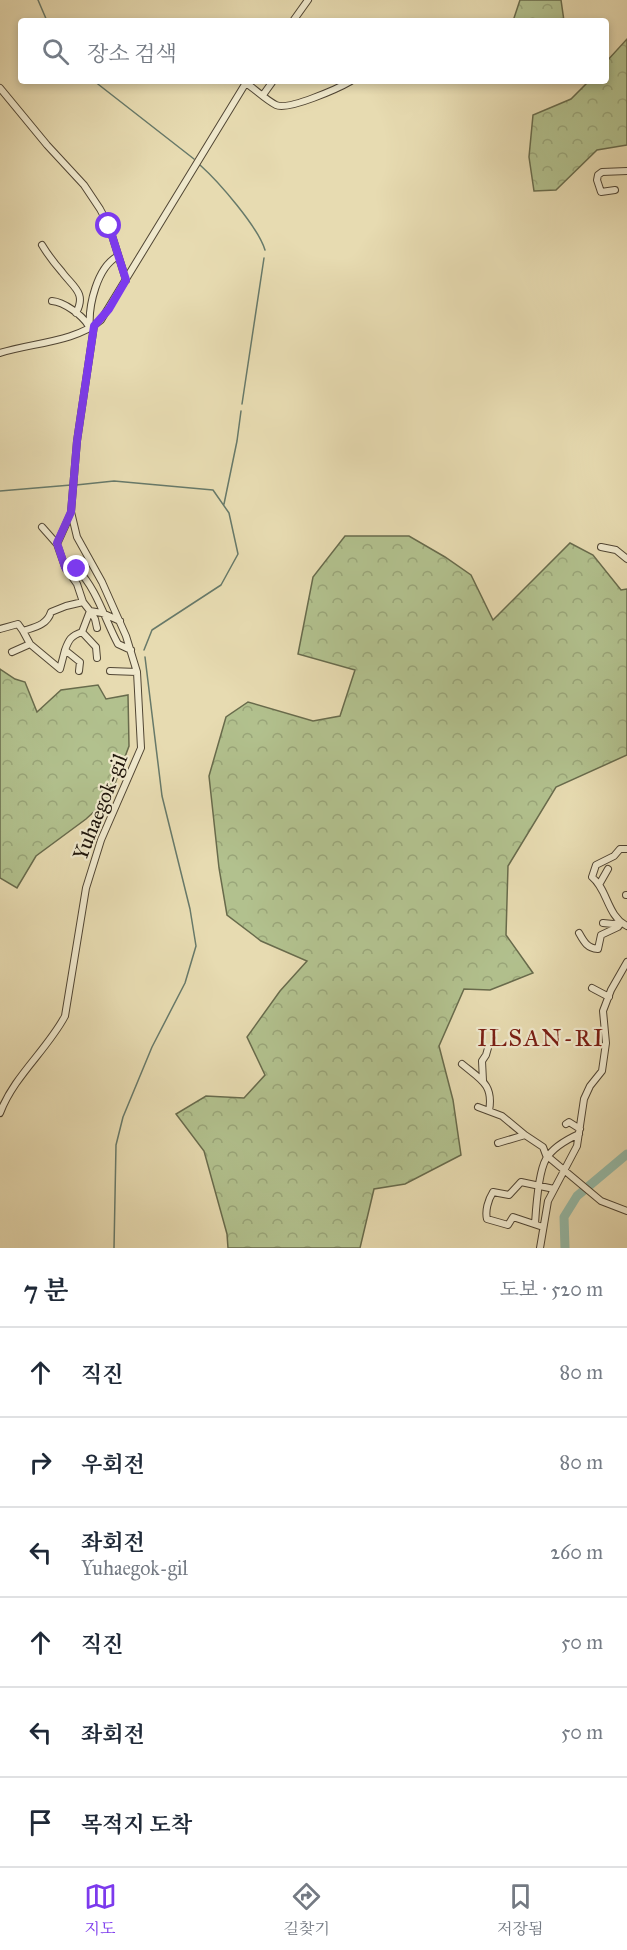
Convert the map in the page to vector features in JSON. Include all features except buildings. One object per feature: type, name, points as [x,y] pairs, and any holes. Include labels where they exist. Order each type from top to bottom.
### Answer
[{"type":"street","points":[[295,18],[309,0]]},
{"type":"street","points":[[0,353],[76,334],[92,327],[109,309],[246,84]]},
{"type":"street","points":[[249,84],[276,105],[284,107],[344,84]]},
{"type":"street","points":[[263,95],[271,84]]},
{"type":"street","points":[[0,88],[84,185],[100,209],[109,226],[126,280]]},
{"type":"street","points":[[615,190],[601,192],[597,180],[598,175],[602,172],[627,171]]},
{"type":"street","points":[[42,245],[76,288],[80,303],[76,314]]},
{"type":"street","name":"Yuhaegok-gil","points":[[0,1113],[9,1094],[57,1032],[65,1016],[86,888],[101,840],[141,748],[137,672],[131,650],[102,582],[77,537],[71,512],[73,472],[92,327],[90,305],[105,268],[118,256]]},
{"type":"street","points":[[52,302],[60,302],[92,327]]},
{"type":"street","points":[[57,543],[71,512]]},
{"type":"street","points":[[42,528],[57,543],[66,569],[77,584],[83,602],[95,619],[97,628]]},
{"type":"street","points":[[601,547],[616,550],[627,558]]},
{"type":"street","points":[[66,569],[77,569],[84,576],[118,644],[131,650]]},
{"type":"street","points":[[22,631],[40,626],[49,619],[51,612],[83,602]]},
{"type":"street","points":[[90,610],[120,621]]},
{"type":"street","points":[[82,632],[90,610]]},
{"type":"street","points":[[0,629],[18,624],[30,644],[60,669],[69,639],[82,632]]},
{"type":"street","points":[[82,632],[96,647],[97,658]]},
{"type":"street","points":[[12,652],[30,644]]},
{"type":"street","points":[[65,650],[80,662],[79,671]]},
{"type":"street","points":[[110,671],[137,672]]},
{"type":"street","points":[[624,925],[612,911],[600,883],[592,877],[596,865],[614,856],[620,849],[627,849]]},
{"type":"street","points":[[600,883],[608,868]]},
{"type":"street","points":[[603,922],[624,925]]},
{"type":"street","points":[[579,933],[585,944],[598,949],[601,935],[624,925]]},
{"type":"street","points":[[540,1248],[548,1201],[577,1146],[584,1099],[590,1086],[602,1071],[606,1043],[603,1011],[627,962]]},
{"type":"street","points":[[592,988],[609,997]]},
{"type":"street","points":[[483,1081],[482,1062],[488,1048]]},
{"type":"street","points":[[462,1064],[486,1083],[491,1100],[489,1111]]},
{"type":"street","points":[[0,1094],[9,1094]]},
{"type":"street","points":[[478,1107],[507,1119],[543,1147],[549,1156],[601,1201],[627,1211]]},
{"type":"street","points":[[566,1124],[569,1122],[580,1131]]},
{"type":"street","points":[[535,1224],[539,1186],[549,1156],[580,1131]]},
{"type":"street","points":[[498,1143],[525,1135]]},
{"type":"street","points":[[543,1227],[513,1217],[508,1225],[487,1219],[486,1213],[493,1192],[509,1195],[521,1182],[554,1189]]},
{"type":"green space","points":[[520,0],[561,0],[564,18],[514,18]]},
{"type":"green space","points":[[627,39],[627,145],[597,150],[556,190],[534,191],[529,157],[533,115],[571,99],[586,84],[609,84],[609,59]]},
{"type":"green space","points":[[345,536],[409,536],[471,575],[493,620],[570,543],[593,555],[621,590],[627,589],[627,755],[556,787],[508,866],[506,935],[533,973],[490,990],[464,989],[439,1046],[453,1100],[461,1155],[405,1184],[374,1189],[360,1248],[228,1248],[227,1234],[204,1151],[176,1114],[206,1096],[244,1098],[265,1075],[247,1037],[280,991],[307,961],[261,941],[227,915],[219,868],[209,776],[226,717],[248,702],[313,721],[340,716],[355,670],[298,654],[313,577]]},
{"type":"green space","points":[[0,669],[15,679],[25,682],[37,712],[61,690],[98,685],[106,699],[128,695],[129,746],[110,797],[86,819],[36,856],[17,888],[0,878]]},
{"type":"waterway","points":[[38,0],[46,18]]},
{"type":"waterway","points":[[98,84],[194,159]]},
{"type":"waterway","points":[[200,165],[246,217],[255,229],[265,250]]},
{"type":"waterway","points":[[242,404],[264,258]]},
{"type":"waterway","points":[[224,504],[241,411]]},
{"type":"waterway","points":[[76,485],[114,481],[213,490],[229,513],[238,554],[221,585],[152,630],[144,650]]},
{"type":"waterway","points":[[0,491],[71,485]]},
{"type":"waterway","points":[[114,1248],[116,1145],[123,1117],[152,1047],[185,983],[196,946],[190,909],[162,796],[145,657]]},
{"type":"waterway","points":[[565,1248],[564,1217],[577,1196],[627,1154]]},
{"type":"district","name":"ILSAN-RI","points":[[541,1038]]},
{"type":"route","points":[[77,569],[66,569],[57,543],[71,512],[73,472],[94,326],[109,309],[126,280],[109,226]]}]
